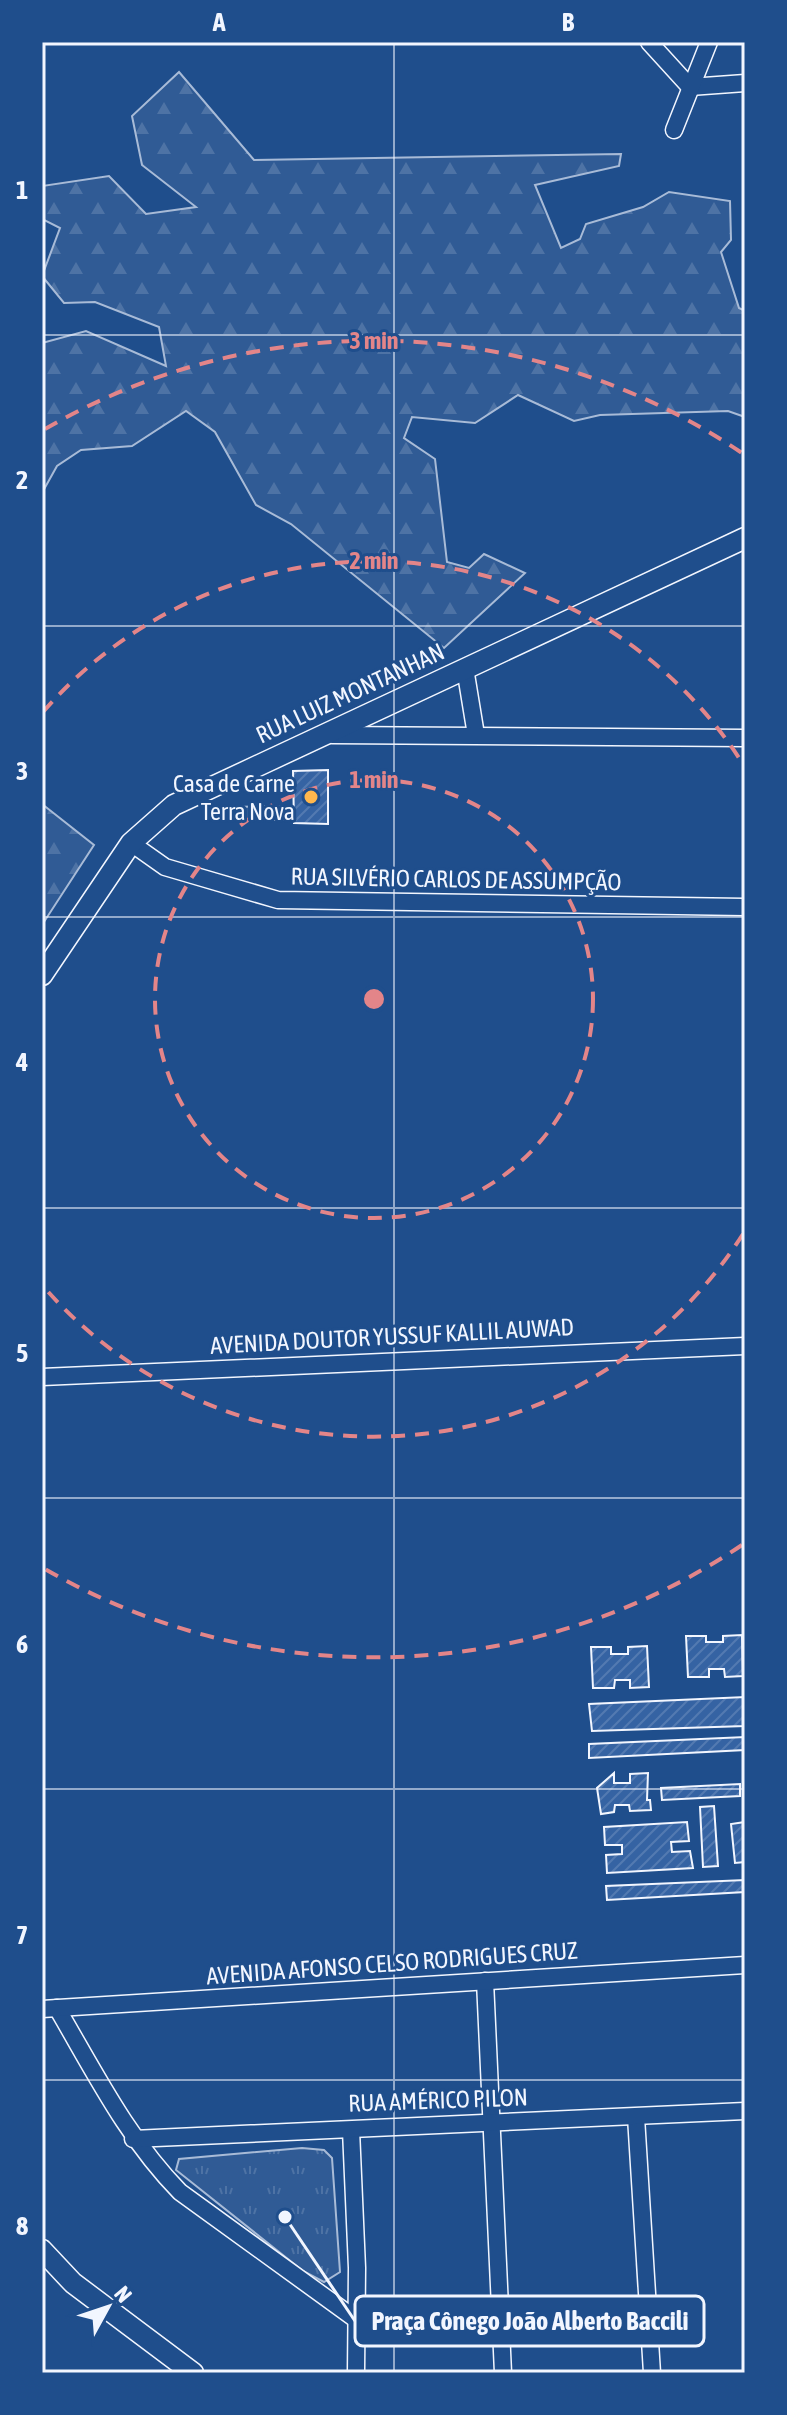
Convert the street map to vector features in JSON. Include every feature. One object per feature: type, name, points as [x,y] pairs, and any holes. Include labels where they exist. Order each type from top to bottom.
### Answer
[{"type":"street","points":[[649,42],[690,87]]},
{"type":"street","points":[[674,130],[709,42]]},
{"type":"street","points":[[690,87],[745,83]]},
{"type":"street","name":"RUA LUIZ MONTANHAN","points":[[42,975],[131,843],[156,819],[198,791],[332,735],[465,668],[745,538]]},
{"type":"street","points":[[465,668],[476,735]]},
{"type":"street","points":[[332,735],[745,738]]},
{"type":"street","name":"RUA SILVÉRIO CARLOS DE ASSUMPÇÃO","points":[[131,843],[165,867],[278,900],[745,907]]},
{"type":"street","name":"AVENIDA DOUTOR YUSSUF KALLIL AUWAD","points":[[42,1377],[745,1346]]},
{"type":"street","name":"AVENIDA AFONSO CELSO RODRIGUES CRUZ","points":[[50,2009],[745,1965]]},
{"type":"street","points":[[485,1981],[503,2373]]},
{"type":"street","points":[[50,2009],[133,2139],[180,2192],[354,2318]]},
{"type":"street","name":"RUA AMÉRICO PILON","points":[[133,2139],[745,2111]]},
{"type":"street","points":[[636,2117],[652,2373]]},
{"type":"street","points":[[351,2130],[357,2268],[354,2318],[356,2373]]},
{"type":"street","points":[[42,2250],[73,2283],[193,2373]]},
{"type":"green space","points":[[179,72],[254,160],[621,154],[619,166],[535,185],[561,248],[580,239],[586,224],[643,207],[669,192],[730,201],[731,240],[721,252],[739,308],[745,311],[745,417],[728,411],[600,415],[574,421],[518,395],[475,423],[412,417],[404,438],[435,459],[447,562],[469,568],[484,554],[525,573],[444,648],[291,524],[256,505],[215,432],[186,411],[132,446],[81,450],[57,466],[42,493],[42,343],[86,331],[166,366],[159,327],[95,302],[64,303],[42,276],[60,228],[42,219],[42,186],[109,176],[146,214],[196,207],[142,165],[132,116]]},
{"type":"green space","points":[[42,804],[94,845],[42,925]]},
{"type":"green space","points":[[302,2148],[324,2150],[332,2158],[340,2272],[324,2282],[303,2271],[176,2170],[179,2159]]},
{"type":"shaded area","points":[[283,806],[285,820],[231,819],[231,807]]},
{"type":"building","name":"Casa de Carne Terra Nova","points":[[328,770],[328,824],[294,823],[293,771]]},
{"type":"building","points":[[742,1635],[743,1676],[725,1677],[724,1669],[709,1669],[709,1677],[688,1677],[686,1636],[706,1636],[706,1642],[723,1642],[723,1636]]},
{"type":"building","points":[[647,1646],[649,1687],[630,1688],[630,1680],[615,1680],[614,1688],[593,1688],[591,1647],[611,1647],[611,1654],[628,1654],[628,1647]]},
{"type":"building","points":[[745,1697],[745,1726],[592,1731],[589,1704]]},
{"type":"building","points":[[745,1737],[745,1750],[589,1758],[589,1744]]},
{"type":"building","points":[[614,1773],[614,1783],[630,1783],[630,1774],[648,1773],[647,1800],[650,1800],[651,1810],[630,1811],[629,1805],[615,1805],[614,1812],[601,1814],[597,1788]]},
{"type":"building","points":[[740,1784],[740,1796],[662,1800],[661,1788]]},
{"type":"building","points":[[714,1806],[718,1866],[703,1867],[700,1807]]},
{"type":"building","points":[[687,1822],[689,1841],[671,1842],[672,1852],[690,1851],[693,1868],[607,1873],[606,1855],[622,1854],[622,1845],[605,1845],[604,1827]]},
{"type":"building","points":[[745,1822],[745,1862],[735,1863],[731,1824]]},
{"type":"building","points":[[745,1880],[745,1892],[607,1900],[606,1886]]},
{"type":"place","name":"Casa de Carne Terra Nova","points":[[311,797]]},
{"type":"place","name":"Praça Cônego João Alberto Baccili","points":[[285,2217]]}]
